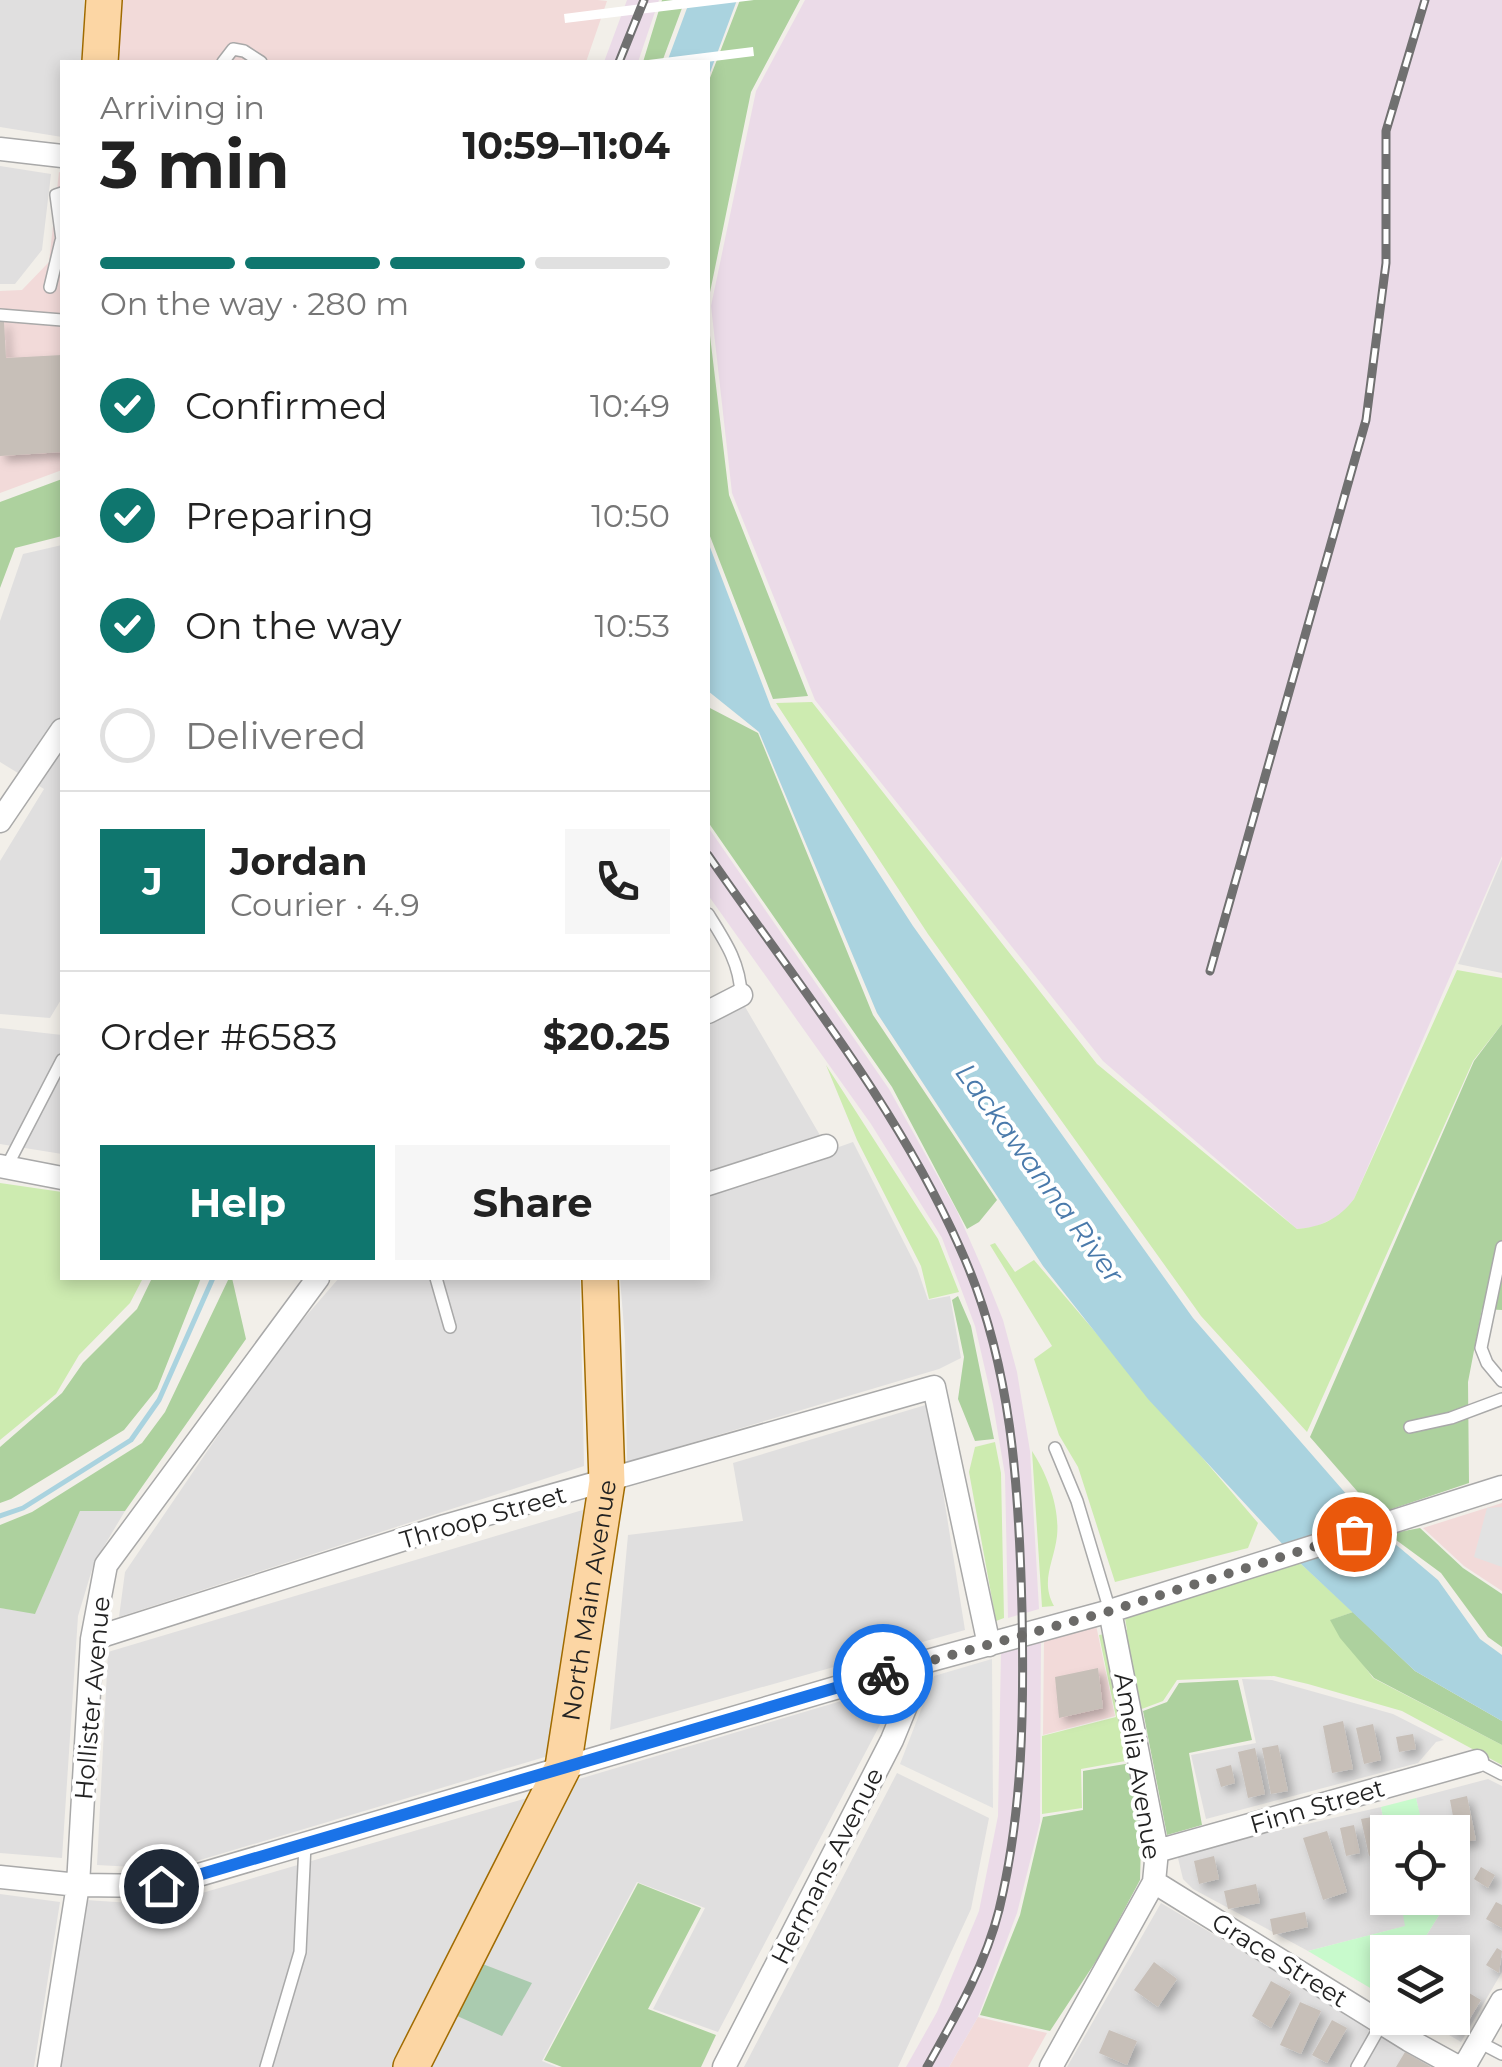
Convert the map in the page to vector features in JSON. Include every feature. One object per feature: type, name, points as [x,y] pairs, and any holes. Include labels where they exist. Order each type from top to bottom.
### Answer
[{"type":"main road","points":[[100,60],[104,0]]},
{"type":"main road","name":"North Main Avenue","points":[[412,2067],[563,1768],[606,1482],[600,1280]]},
{"type":"street","points":[[0,149],[60,156]]},
{"type":"street","points":[[0,820],[7,792],[60,732]]},
{"type":"street","points":[[710,1011],[741,996]]},
{"type":"street","points":[[710,1183],[826,1146]]},
{"type":"street","points":[[4,1166],[60,1178]]},
{"type":"street","name":"Hollister Avenue","points":[[49,2067],[78,1884],[92,1639],[106,1565],[317,1280]]},
{"type":"street","name":"Throop Street","points":[[92,1639],[445,1526],[934,1387],[989,1644]]},
{"type":"street","points":[[0,1876],[78,1884],[161,1886],[1110,1611],[1502,1487]]},
{"type":"street","name":"Amelia Avenue","points":[[1051,2067],[1154,1882],[1157,1851],[1110,1611]]},
{"type":"street","name":"Hermans Avenue","points":[[724,2067],[892,1740],[924,1662]]},
{"type":"street","name":"Finn Street","points":[[1157,1851],[1477,1761]]},
{"type":"street","name":"Grace Street","points":[[1154,1882],[1370,2016]]},
{"type":"street","points":[[1461,2067],[1502,2001]]},
{"type":"street","name":"Grace Street","points":[[1404,2035],[1461,2067]]},
{"type":"lane","points":[[225,60],[233,50],[244,51],[259,60]]},
{"type":"lane","points":[[60,194],[56,195],[60,225]]},
{"type":"lane","points":[[50,287],[60,248]]},
{"type":"lane","points":[[0,315],[60,320]]},
{"type":"lane","points":[[710,917],[733,954],[741,996]]},
{"type":"lane","points":[[4,1166],[60,1064]]},
{"type":"lane","points":[[1502,1247],[1481,1348],[1502,1381]]},
{"type":"lane","points":[[437,1280],[450,1327]]},
{"type":"lane","points":[[1410,1427],[1451,1418],[1502,1399]]},
{"type":"lane","name":"Amelia Avenue","points":[[1055,1448],[1078,1500],[1110,1611]]},
{"type":"lane","points":[[1477,1761],[1502,1774]]},
{"type":"lane","points":[[266,2067],[300,1952],[305,1844]]},
{"type":"lane","points":[[1357,2067],[1375,2035]]},
{"type":"lane","points":[[1479,2042],[1502,2054]]},
{"type":"shaded area","points":[[0,0],[84,0],[83,60],[60,60],[60,137],[0,127]]},
{"type":"shaded area","points":[[122,0],[607,1],[587,60],[116,60],[112,48]]},
{"type":"shaded area","points":[[627,0],[659,0],[639,60],[605,60]]},
{"type":"shaded area","points":[[805,0],[1502,0],[1502,856],[1354,1199],[1343,1214],[1315,1227],[1297,1229],[1103,1061],[815,700],[732,493],[711,306],[756,91]]},
{"type":"shaded area","points":[[0,166],[51,174],[42,250],[15,284],[0,284]]},
{"type":"shaded area","points":[[59,172],[60,471],[0,493],[0,291],[22,290],[49,262]]},
{"type":"shaded area","points":[[60,545],[60,1001],[50,1018],[0,1014],[0,861],[44,789],[0,762],[0,621],[23,554]]},
{"type":"shaded area","points":[[710,830],[889,1089],[957,1211],[983,1270],[1003,1320],[1017,1372],[1030,1451],[1039,1609],[1008,1618],[1005,1475],[975,1326],[942,1238],[871,1124],[710,898]]},
{"type":"shaded area","points":[[1502,859],[1502,973],[1458,964]]},
{"type":"shaded area","points":[[744,1005],[821,1137],[710,1170],[710,1024]]},
{"type":"shaded area","points":[[0,1028],[60,1035],[60,1154],[0,1144]]},
{"type":"shaded area","points":[[853,1142],[917,1268],[928,1300],[950,1296],[961,1358],[939,1369],[627,1462],[620,1280],[710,1280],[710,1192]]},
{"type":"shaded area","points":[[337,1280],[580,1280],[584,1466],[119,1617],[125,1572],[274,1353]]},
{"type":"shaded area","points":[[929,1404],[965,1630],[610,1730],[628,1535],[743,1521],[733,1463]]},
{"type":"shaded area","points":[[1502,1503],[1502,1591],[1464,1566],[1423,1528]]},
{"type":"shaded area","points":[[1502,1507],[1502,1567],[1474,1557],[1487,1508]]},
{"type":"shaded area","points":[[586,1509],[548,1756],[170,1869],[97,1865],[108,1652]]},
{"type":"shaded area","points":[[80,1511],[125,1511],[94,1563],[78,1616],[62,1858],[0,1853],[0,1608],[35,1613]]},
{"type":"shaded area","points":[[1096,1625],[1115,1716],[1043,1735],[1044,1640]]},
{"type":"shaded area","points":[[1041,1641],[1040,1822],[1017,1913],[978,2017],[949,2067],[906,2067],[937,2012],[979,1911],[998,1816],[1001,1651]]},
{"type":"shaded area","points":[[992,1659],[993,1808],[900,1764],[934,1676]]},
{"type":"shaded area","points":[[1242,1679],[1272,1680],[1393,1714],[1444,1740],[1436,1742],[1418,1763],[1206,1819],[1191,1755],[1256,1743]]},
{"type":"shaded area","points":[[902,1683],[718,2032],[653,2009],[705,1908],[637,1882],[542,2061],[557,2067],[429,2067],[569,1782]]},
{"type":"shaded area","points":[[897,1773],[989,1818],[971,1909],[898,2067],[744,2067]]},
{"type":"shaded area","points":[[1488,1779],[1502,1786],[1502,1972],[1470,2027],[1470,1935],[1427,1935],[1439,1915],[1470,1915],[1470,1815],[1420,1815],[1416,1798]]},
{"type":"shaded area","points":[[534,1796],[394,2067],[59,2067],[86,1900],[161,1905]]},
{"type":"shaded area","points":[[1381,1807],[1382,1815],[1370,1815],[1370,1915],[1404,1915],[1406,1926],[1308,1951],[1193,1889],[1183,1879],[1177,1854]]},
{"type":"shaded area","points":[[0,1894],[60,1902],[34,2067],[0,2067]]},
{"type":"shaded area","points":[[1161,1903],[1370,2028],[1370,2035],[1383,2035],[1440,2067],[1067,2067]]},
{"type":"shaded area","points":[[978,2017],[1047,2033],[1028,2067],[949,2067]]},
{"type":"green space","points":[[662,0],[685,0],[663,60],[644,60]]},
{"type":"green space","points":[[740,0],[800,0],[751,92],[710,292],[710,78]]},
{"type":"green space","points":[[710,336],[729,495],[808,696],[773,699],[710,536]]},
{"type":"green space","points":[[60,480],[60,537],[15,548],[0,588],[0,502]]},
{"type":"green space","points":[[812,702],[1097,1064],[1297,1229],[1329,1221],[1354,1199],[1457,970],[1502,978],[1502,1024],[1473,1061],[1307,1432],[1201,1316],[928,934],[776,703]]},
{"type":"green space","points":[[710,708],[758,733],[873,1015],[997,1200],[979,1222],[967,1229],[892,1087],[710,825]]},
{"type":"green space","points":[[1502,1024],[1502,1310],[1482,1309],[1468,1382],[1469,1483],[1377,1514],[1310,1437],[1474,1061]]},
{"type":"green space","points":[[826,1065],[938,1239],[959,1292],[929,1299],[921,1266],[857,1140]]},
{"type":"green space","points":[[0,1183],[60,1192],[60,1280],[142,1280],[130,1303],[79,1355],[56,1394],[0,1440]]},
{"type":"green space","points":[[995,1243],[1015,1272],[1034,1260],[1258,1523],[1248,1548],[1115,1582],[1078,1467],[1059,1435],[1034,1359],[1052,1346],[990,1245]]},
{"type":"green space","points":[[151,1280],[200,1280],[157,1389],[124,1430],[0,1503],[0,1447],[62,1393],[83,1363],[137,1309]]},
{"type":"green space","points":[[228,1280],[232,1280],[246,1339],[125,1511],[80,1511],[35,1614],[0,1608],[0,1525],[32,1512],[142,1443],[165,1412]]},
{"type":"green space","points":[[958,1296],[971,1326],[994,1439],[975,1441],[958,1399],[964,1357],[952,1300]]},
{"type":"green space","points":[[995,1442],[1001,1473],[1004,1618],[996,1621],[969,1472],[975,1447]]},
{"type":"green space","points":[[1032,1451],[1047,1480],[1056,1514],[1057,1536],[1048,1580],[1054,1606],[1042,1607]]},
{"type":"green space","points":[[1420,1528],[1463,1568],[1502,1594],[1502,1647],[1488,1637],[1441,1573],[1388,1534]]},
{"type":"green space","points":[[1300,1563],[1353,1612],[1331,1620],[1373,1678],[1502,1745],[1502,1765],[1402,1711],[1308,1684],[1274,1676],[1177,1680],[1163,1701],[1123,1716],[1131,1760],[1081,1769],[1082,1808],[1042,1814],[1042,1736],[1116,1717],[1099,1635],[1127,1630],[1125,1618]]},
{"type":"green space","points":[[1353,1612],[1415,1671],[1502,1721],[1502,1745],[1374,1678],[1330,1620]]},
{"type":"green space","points":[[1238,1680],[1252,1740],[1189,1753],[1202,1825],[1167,1835],[1143,1711],[1167,1702],[1179,1683]]},
{"type":"green space","points":[[1131,1763],[1141,1842],[1140,1880],[1100,1955],[1050,2031],[980,2015],[1020,1915],[1043,1817],[1083,1810],[1083,1771]]},
{"type":"green space","points":[[1416,1798],[1420,1815],[1382,1815],[1381,1807]]},
{"type":"green space","points":[[638,1883],[701,1908],[648,2009],[716,2035],[701,2067],[562,2067],[544,2060]]},
{"type":"green space","points":[[1403,1915],[1439,1915],[1427,1935],[1370,1935],[1405,1926]]},
{"type":"green space","points":[[1370,1935],[1370,1988],[1308,1951]]},
{"type":"green space","points":[[480,1963],[532,1983],[502,2036],[455,2015]]},
{"type":"water","points":[[690,0],[737,0],[710,73],[710,60],[668,60]]},
{"type":"water","name":"Lackawanna River","points":[[710,547],[771,707],[913,926],[1193,1318],[1375,1527],[1438,1580],[1480,1639],[1502,1655],[1502,1721],[1415,1671],[1300,1563],[1148,1399],[1043,1266],[877,1013],[759,732],[710,693]]},
{"type":"pier","points":[[673,0],[754,0],[565,23],[564,14]]},
{"type":"pier","points":[[753,47],[754,56],[710,62],[648,60]]},
{"type":"building","points":[[0,321],[4,321],[6,358],[60,355],[60,452],[0,456]]},
{"type":"building","points":[[1098,1668],[1103,1708],[1059,1718],[1055,1677]]},
{"type":"building","points":[[1343,1721],[1353,1769],[1332,1773],[1323,1726]]},
{"type":"building","points":[[1373,1724],[1381,1760],[1364,1764],[1356,1728]]},
{"type":"building","points":[[1413,1734],[1416,1749],[1399,1752],[1396,1737]]},
{"type":"building","points":[[1278,1745],[1288,1791],[1271,1794],[1262,1748]]},
{"type":"building","points":[[1255,1748],[1265,1794],[1248,1798],[1238,1752]]},
{"type":"building","points":[[1231,1765],[1235,1783],[1221,1787],[1216,1769]]},
{"type":"building","points":[[1467,1796],[1476,1840],[1470,1841],[1470,1815],[1453,1815],[1450,1800]]},
{"type":"building","points":[[1370,1817],[1369,1856],[1361,1819]]},
{"type":"building","points":[[1354,1825],[1360,1853],[1346,1856],[1340,1828]]},
{"type":"building","points":[[1327,1831],[1347,1892],[1323,1900],[1303,1838]]},
{"type":"building","points":[[1214,1856],[1219,1879],[1199,1884],[1194,1861]]},
{"type":"building","points":[[1481,1867],[1495,1875],[1488,1888],[1474,1879]]},
{"type":"building","points":[[1256,1884],[1260,1903],[1228,1909],[1224,1891]]},
{"type":"building","points":[[1496,1902],[1502,1905],[1502,1928],[1486,1919]]},
{"type":"building","points":[[1305,1912],[1308,1927],[1273,1935],[1270,1919]]},
{"type":"building","points":[[1497,1948],[1502,1951],[1499,1973],[1486,1965]]},
{"type":"building","points":[[1154,1962],[1177,1979],[1158,2007],[1134,1990]]},
{"type":"building","points":[[1271,1981],[1291,1992],[1271,2028],[1252,2016]]},
{"type":"building","points":[[1470,1994],[1481,2000],[1470,2018]]},
{"type":"building","points":[[1300,2002],[1321,2011],[1301,2054],[1280,2045]]},
{"type":"building","points":[[1332,2020],[1347,2028],[1327,2063],[1312,2055]]},
{"type":"building","points":[[1109,2030],[1137,2041],[1127,2065],[1099,2053]]},
{"type":"building","points":[[1405,2052],[1431,2067],[1396,2067]]},
{"type":"waterway","points":[[0,1516],[23,1508],[131,1440],[159,1400],[212,1280]]},
{"type":"railway","points":[[620,60],[644,0]]},
{"type":"railway","points":[[1210,971],[1366,420],[1386,263],[1386,131],[1425,0]]},
{"type":"railway","points":[[710,858],[876,1095],[935,1196],[977,1291],[1002,1380],[1015,1471],[1021,1564],[1023,1685],[1013,1835],[999,1910],[986,1951],[927,2067]]},
{"type":"way so far","points":[[883,1674],[1110,1611],[1354,1534]]},
{"type":"route","points":[[161,1886],[883,1674]]}]
